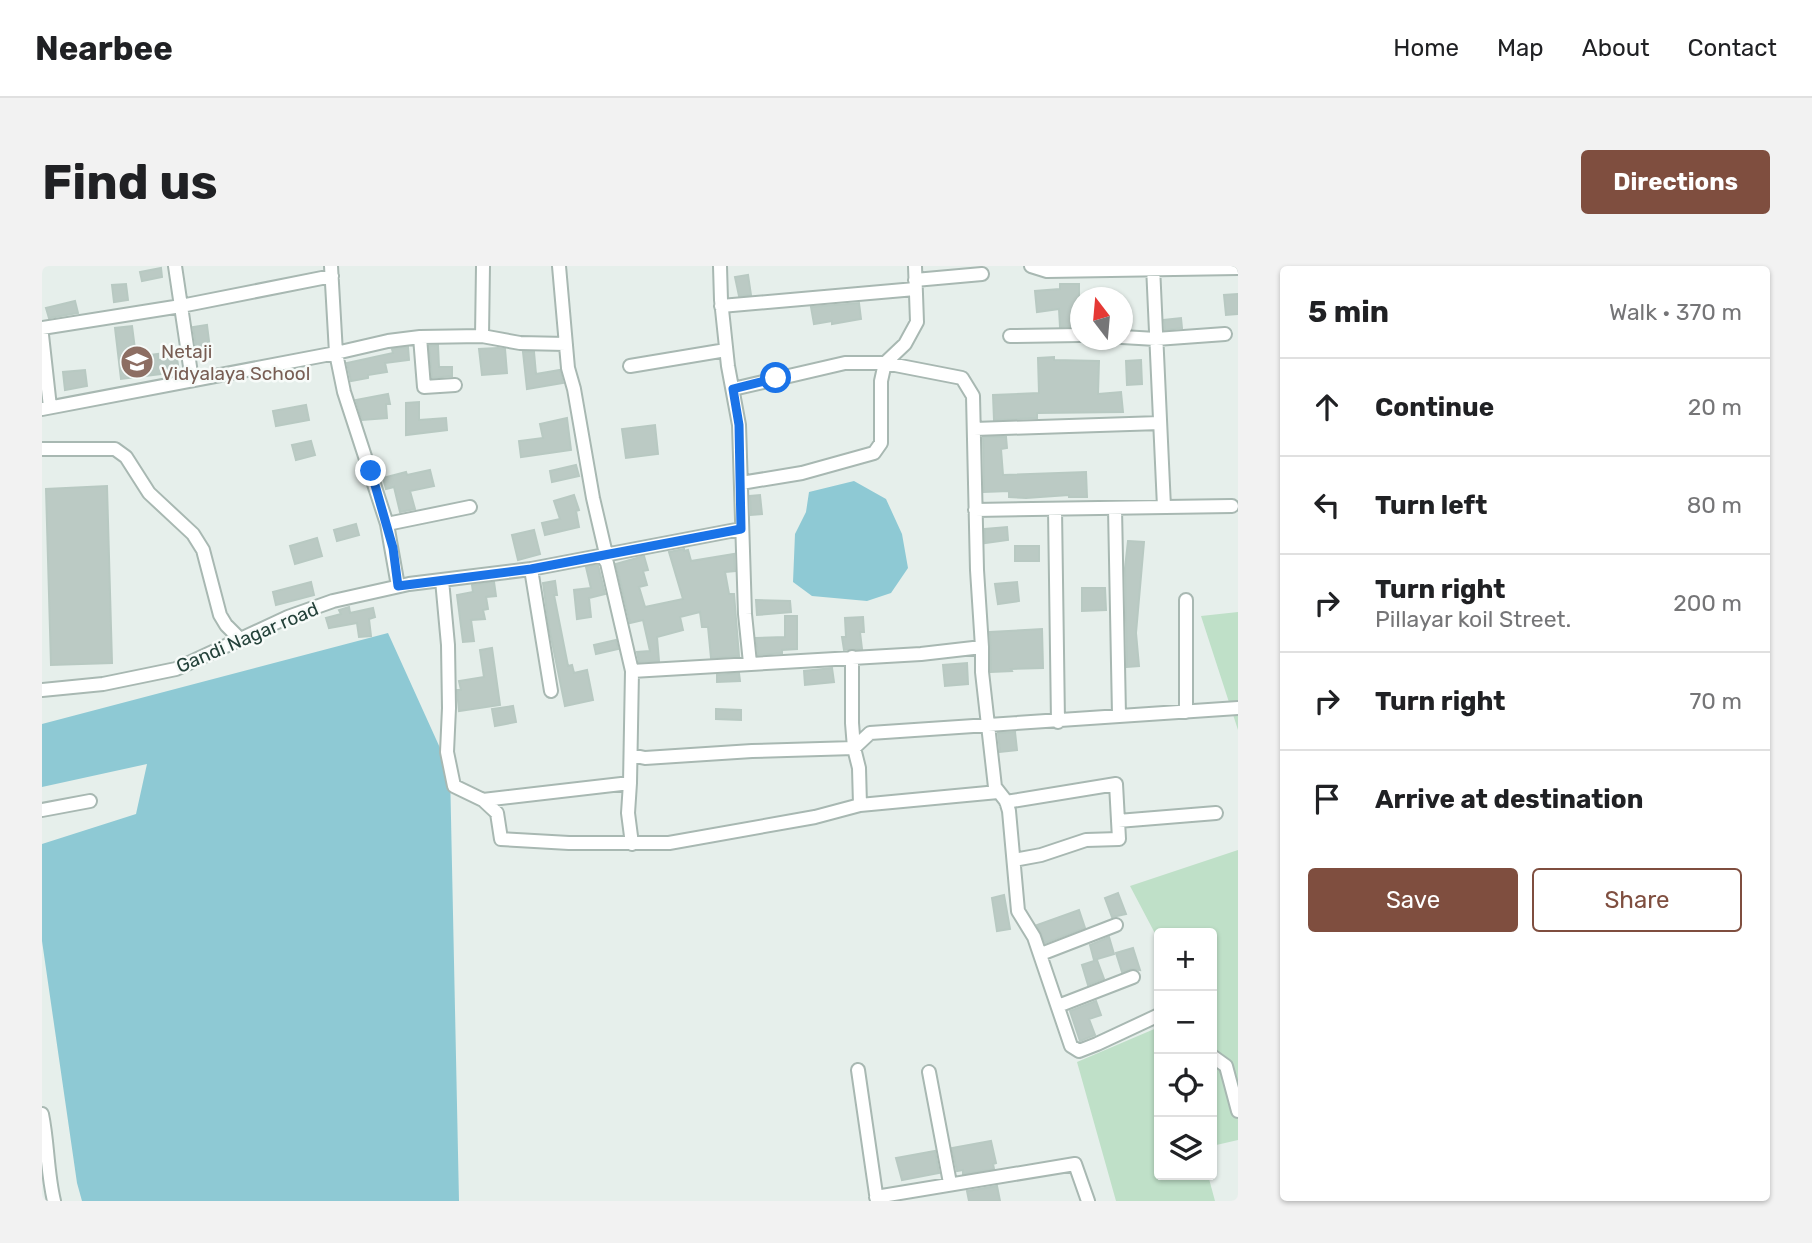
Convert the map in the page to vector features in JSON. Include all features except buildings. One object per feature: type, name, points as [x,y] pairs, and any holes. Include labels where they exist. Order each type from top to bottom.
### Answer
[{"type":"street","points":[[175,266],[192,380]]},
{"type":"street","points":[[482,336],[483,266]]},
{"type":"street","points":[[559,266],[568,368],[574,389],[581,441],[604,555],[632,671],[628,813],[632,844]]},
{"type":"street","points":[[720,266],[726,349],[739,425],[741,529],[750,663]]},
{"type":"street","points":[[741,483],[802,472],[874,453],[881,443],[881,381],[885,363],[905,344],[916,322],[915,266]]},
{"type":"street","points":[[1031,267],[1046,271],[1238,268]]},
{"type":"street","points":[[1153,268],[1164,507]]},
{"type":"street","points":[[42,328],[181,306],[332,271],[336,353],[344,392],[404,585]]},
{"type":"street","points":[[721,306],[915,285],[982,274]]},
{"type":"street","points":[[1133,338],[1156,339],[1225,334]]},
{"type":"street","points":[[42,335],[46,408],[420,337],[482,336],[520,343],[566,344]]},
{"type":"street","points":[[1010,336],[1070,335]]},
{"type":"street","points":[[420,337],[424,387],[455,385]]},
{"type":"street","points":[[630,366],[726,349]]},
{"type":"street","points":[[733,389],[845,363],[885,363],[962,378],[973,396],[982,671],[996,787],[1002,797],[1014,845],[1018,911],[1041,954],[1071,1046],[1079,1051],[1097,1045],[1154,1018]]},
{"type":"street","points":[[974,429],[1160,423]]},
{"type":"street","points":[[42,449],[115,449],[126,457],[149,493],[193,534],[203,550],[220,615],[241,640]]},
{"type":"street","points":[[975,510],[1232,506]]},
{"type":"street","points":[[387,524],[470,507]]},
{"type":"street","points":[[1115,508],[1119,715]]},
{"type":"street","points":[[1055,509],[1058,722]]},
{"type":"street","name":"Gandi Nagar road","points":[[42,690],[103,684],[176,669],[288,617],[333,601],[404,585],[531,569],[741,529]]},
{"type":"street","points":[[531,569],[551,691]]},
{"type":"street","points":[[442,580],[448,645],[447,752],[454,786],[483,800],[497,813],[501,839],[669,843],[815,817],[860,805],[1002,797],[1116,784],[1119,839],[1086,840],[1041,855],[1014,860]]},
{"type":"street","points":[[1186,600],[1186,712]]},
{"type":"street","points":[[632,671],[956,651],[982,647]]},
{"type":"street","points":[[852,657],[852,723],[859,768],[860,805]]},
{"type":"street","points":[[631,755],[645,758],[854,748],[870,733],[1238,708]]},
{"type":"street","points":[[483,800],[630,783]]},
{"type":"street","points":[[42,810],[90,801]]},
{"type":"street","points":[[1118,821],[1216,813]]},
{"type":"street","points":[[1041,954],[1116,925]]},
{"type":"street","points":[[1058,1006],[1133,977]]},
{"type":"street","points":[[1217,1060],[1226,1066],[1238,1111]]},
{"type":"street","points":[[858,1070],[876,1199],[950,1183],[1075,1164],[1087,1201]]},
{"type":"street","points":[[929,1072],[950,1183]]},
{"type":"street","points":[[42,1114],[45,1177],[54,1201]]},
{"type":"green space","points":[[1238,612],[1238,730],[1201,616]]},
{"type":"green space","points":[[1238,850],[1238,1140],[1217,1145],[1217,928],[1154,928],[1154,932],[1130,886]]},
{"type":"green space","points":[[1154,1029],[1154,1180],[1209,1180],[1215,1201],[1116,1201],[1077,1062]]},
{"type":"water","points":[[854,481],[886,499],[902,534],[908,568],[891,593],[867,601],[812,596],[793,582],[795,534],[806,512],[809,492]]},
{"type":"water","points":[[388,633],[450,770],[459,1201],[82,1201],[77,1183],[42,941],[42,844],[136,814],[147,764],[42,787],[42,724]]},
{"type":"place","name":"Netaji Vidyalaya School","points":[[137,362]]},
{"type":"route","points":[[371,471],[393,548],[398,586],[531,569],[741,529],[739,425],[733,389],[776,378]]}]
